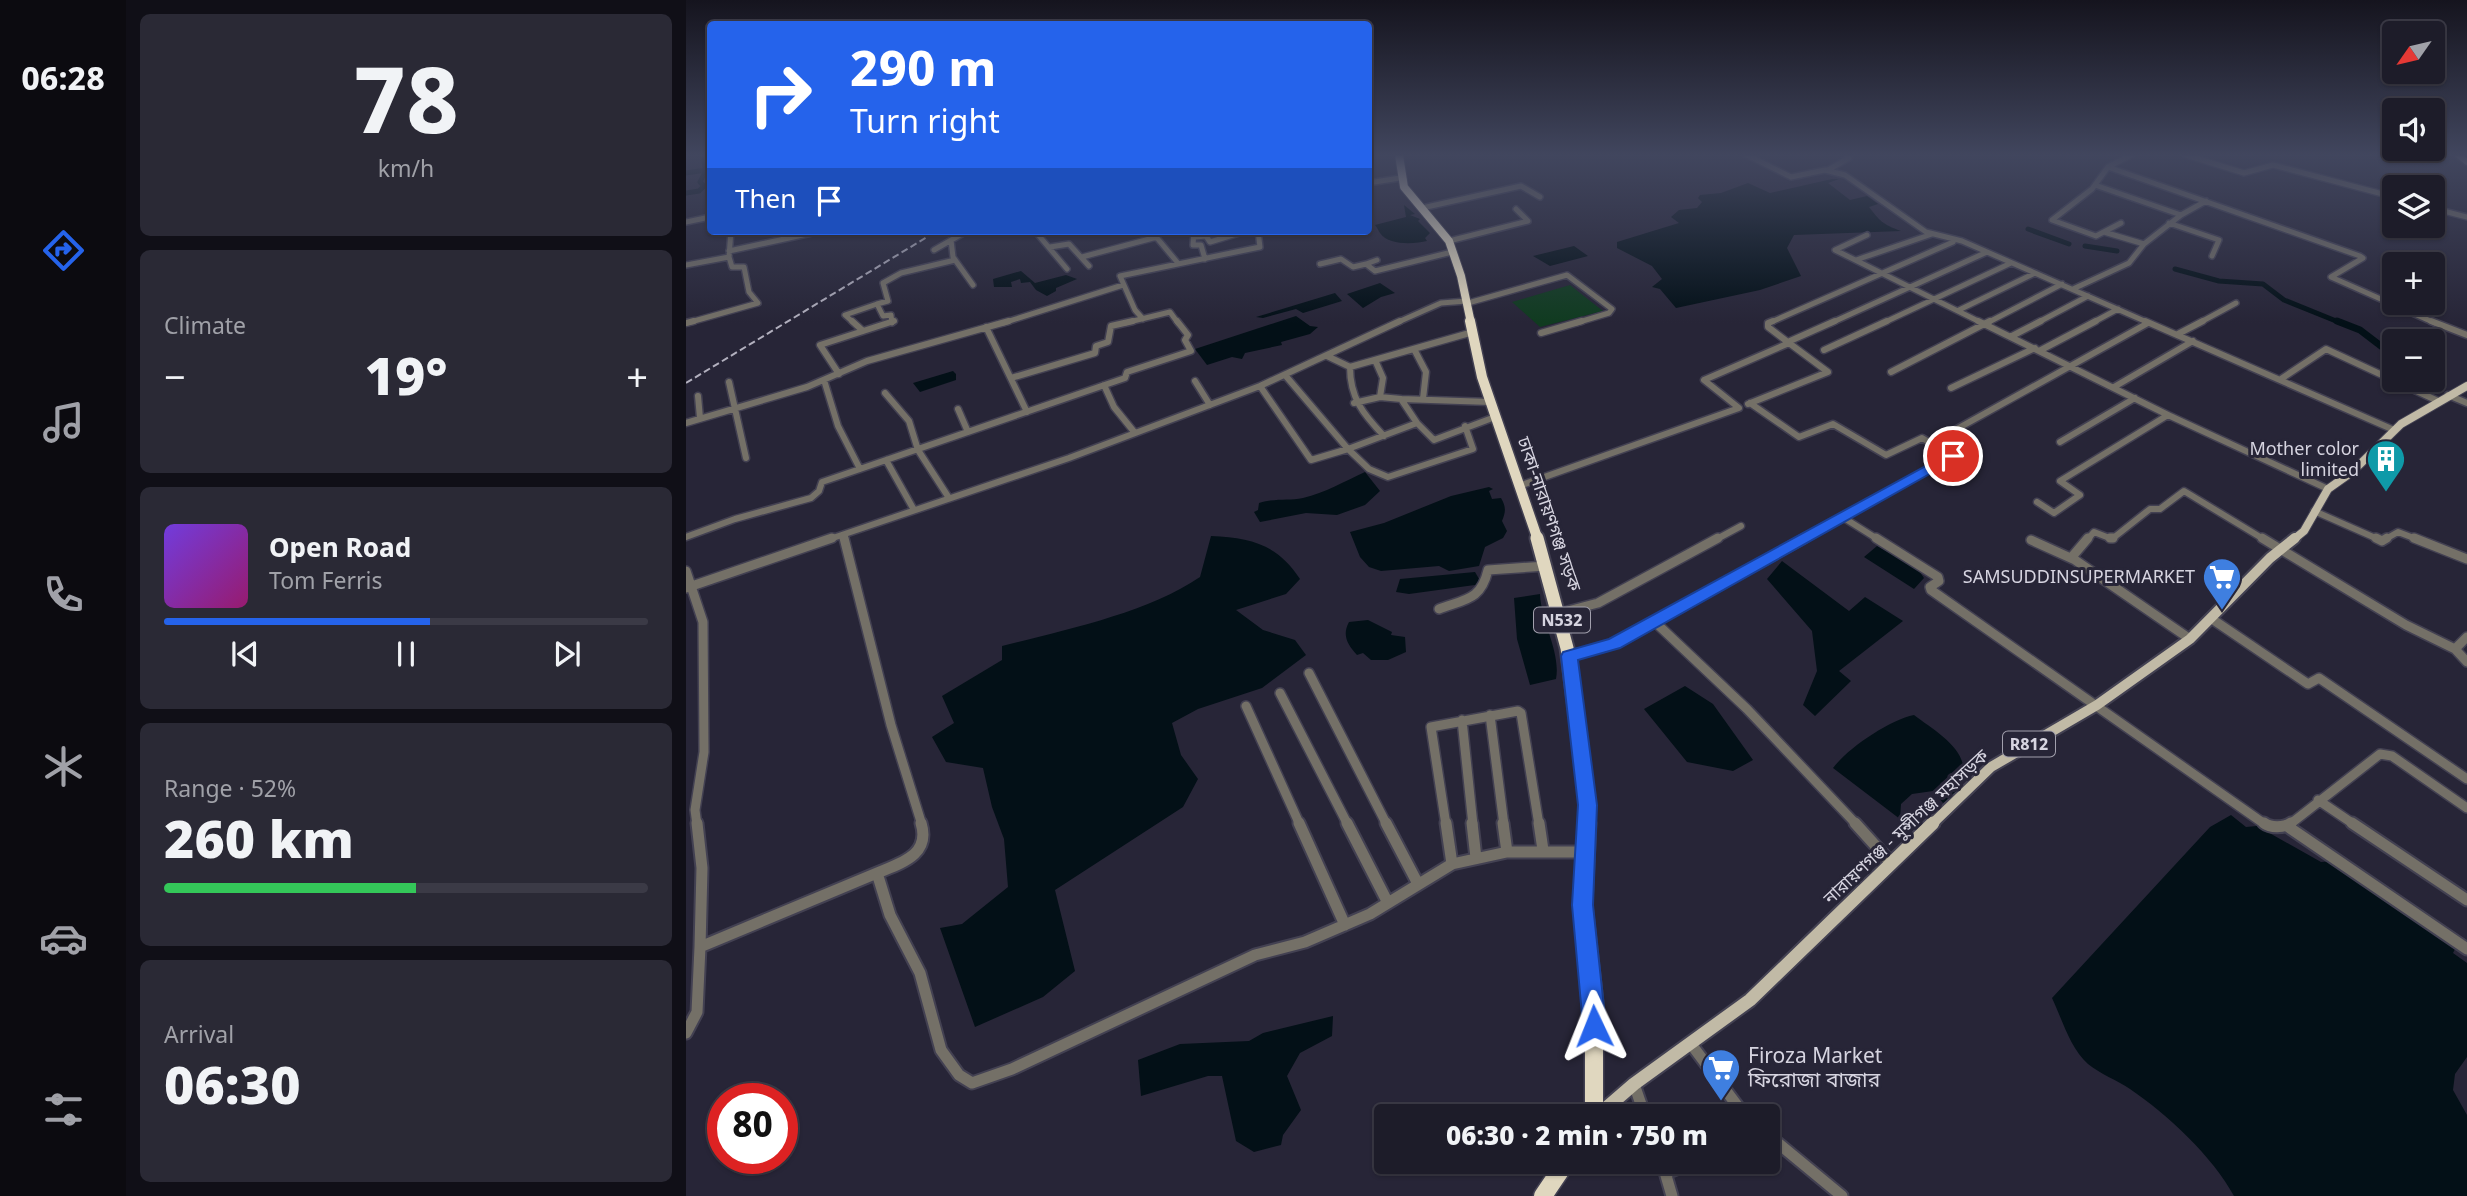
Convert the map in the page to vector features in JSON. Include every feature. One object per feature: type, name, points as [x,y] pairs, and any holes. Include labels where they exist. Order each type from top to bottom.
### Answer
[{"type":"highway","name":"ঢাকা-নারায়ণগঞ্জ সড়ক","points":[[1424,211],[1450,247],[1468,302],[1490,402],[1546,566],[1569,656],[1588,805],[1588,852],[1583,905],[1594,1002],[1595,1104]]},
{"type":"highway","points":[[1543,1196],[1558,1174]]},
{"type":"main road","name":"নারায়ণগঞ্জ - মুন্সীগঞ্জ মহাসড়ক","points":[[1610,1104],[1750,1000],[1991,767],[2097,705],[2190,639],[2270,558],[2304,531],[2328,489],[2352,472],[2394,430],[2443,398],[2467,386]]},
{"type":"street","points":[[1366,264],[1375,271],[1528,221],[1518,211]]},
{"type":"street","points":[[1895,211],[1923,230],[1953,242]]},
{"type":"street","points":[[2063,211],[2052,220],[2096,236]]},
{"type":"street","points":[[2168,211],[2180,215]]},
{"type":"street","points":[[2073,289],[2129,263],[2144,244],[2188,211]]},
{"type":"street","points":[[2233,211],[2362,257],[2331,277],[2378,296],[2381,301],[2392,306],[2467,335]]},
{"type":"street","points":[[2445,211],[2467,217]]},
{"type":"street","points":[[686,222],[707,218]]},
{"type":"street","points":[[2085,243],[2121,223]]},
{"type":"street","points":[[2169,223],[2219,240],[2212,256]]},
{"type":"street","points":[[2104,232],[2144,244]]},
{"type":"street","points":[[1856,260],[1931,234]]},
{"type":"street","points":[[686,323],[758,303],[749,292],[744,267],[732,267],[729,254],[731,235]]},
{"type":"street","points":[[686,265],[805,235]]},
{"type":"street","points":[[934,250],[960,235]]},
{"type":"street","points":[[1039,235],[1067,269]]},
{"type":"street","points":[[1082,257],[1149,235]]},
{"type":"street","points":[[1157,235],[1177,262]]},
{"type":"street","points":[[1194,235],[1193,245],[1201,245],[1205,259]]},
{"type":"street","points":[[1200,235],[1206,236],[1210,242],[1225,235]]},
{"type":"street","points":[[1143,319],[1135,310],[1121,275],[1260,247],[1258,235]]},
{"type":"street","points":[[1867,235],[1835,250],[2168,415],[2328,489]]},
{"type":"street","points":[[951,240],[956,260],[973,285]]},
{"type":"street","points":[[1519,486],[1739,408],[1828,372],[1767,325],[1881,272],[1960,240],[2394,430]]},
{"type":"street","points":[[1050,247],[1069,244],[1089,266]]},
{"type":"street","points":[[1739,408],[1704,380],[1987,253]]},
{"type":"street","points":[[1320,264],[1341,259],[1353,267],[1377,260]]},
{"type":"street","points":[[863,331],[845,315],[888,301],[883,283],[899,274],[956,260]]},
{"type":"street","points":[[1824,350],[2011,263]]},
{"type":"street","points":[[1959,310],[2035,273]]},
{"type":"street","points":[[687,587],[843,535],[1210,405],[1285,375],[1441,303],[1468,302],[1566,275],[1612,309],[1609,313],[1541,333]]},
{"type":"street","points":[[686,423],[824,380],[867,361],[1123,285]]},
{"type":"street","points":[[1891,372],[2062,285]]},
{"type":"street","points":[[2012,336],[2088,296]]},
{"type":"street","points":[[2178,334],[2236,303]]},
{"type":"street","points":[[839,374],[820,345],[893,323],[891,315],[883,316],[877,304]]},
{"type":"street","points":[[1951,388],[2118,309]]},
{"type":"street","points":[[686,537],[735,519],[811,498],[819,491],[822,482],[1125,378],[1127,372],[1191,351],[1185,340],[1188,335],[1172,312],[1110,327],[1108,342],[1096,346],[1095,353],[1011,379]]},
{"type":"street","points":[[1953,456],[1953,447],[1944,437],[1946,435],[2002,401],[2072,366],[2148,323]]},
{"type":"street","points":[[986,327],[1027,412]]},
{"type":"street","points":[[1327,356],[1350,367],[1473,332]]},
{"type":"street","points":[[2114,387],[2193,341]]},
{"type":"street","points":[[1414,349],[1424,362],[1427,372],[1427,390],[1423,399]]},
{"type":"street","points":[[2281,379],[2326,349],[2443,398],[2467,403]]},
{"type":"street","points":[[1374,360],[1383,378],[1380,397]]},
{"type":"street","points":[[1350,367],[1349,391],[1354,403],[1383,437]]},
{"type":"street","points":[[1285,375],[1377,475],[1396,477],[1473,449],[1465,426]]},
{"type":"street","points":[[824,380],[832,418],[841,441],[860,469]]},
{"type":"street","points":[[1195,381],[1210,405]]},
{"type":"street","points":[[729,382],[746,458]]},
{"type":"street","points":[[1104,385],[1114,407],[1135,433]]},
{"type":"street","points":[[1260,386],[1311,460],[1417,423]]},
{"type":"street","points":[[885,393],[909,421],[918,450],[949,498]]},
{"type":"street","points":[[698,396],[701,418]]},
{"type":"street","points":[[1354,403],[1380,397],[1490,402]]},
{"type":"street","points":[[2060,442],[2135,398]]},
{"type":"street","points":[[1401,399],[1432,440],[1495,417]]},
{"type":"street","points":[[1750,403],[1799,437],[1833,424],[1886,455],[1922,439],[1953,456]]},
{"type":"street","points":[[958,409],[968,432]]},
{"type":"street","points":[[2037,502],[2054,513],[2080,495],[2060,481],[2168,415]]},
{"type":"street","points":[[1569,656],[1614,644],[1953,456]]},
{"type":"street","points":[[886,460],[914,510]]},
{"type":"street","points":[[2071,558],[2094,532],[2112,540],[2150,509],[2160,509],[2184,491],[2406,625],[2455,649],[2467,662]]},
{"type":"street","points":[[2314,511],[2382,541],[2398,531],[2467,559]]},
{"type":"street","points":[[1844,518],[1938,577],[1940,581],[1930,587],[1931,590],[2268,826],[2287,826],[2467,949]]},
{"type":"street","points":[[1560,614],[1598,603],[1741,526]]},
{"type":"street","points":[[700,947],[877,873],[916,856],[921,851],[925,835],[891,725],[843,535]]},
{"type":"street","points":[[2031,540],[2071,558],[2190,639]]},
{"type":"street","points":[[1439,609],[1475,596],[1484,587],[1488,570],[1546,566]]},
{"type":"street","points":[[686,571],[687,587],[703,622],[704,752],[695,810],[702,868],[697,1012],[686,1033]]},
{"type":"street","points":[[2212,619],[2308,684],[2318,678],[2330,685],[2467,779]]},
{"type":"street","points":[[1655,622],[1725,684],[1787,747],[1892,864]]},
{"type":"street","points":[[2455,649],[2467,637]]},
{"type":"street","points":[[1309,673],[1418,882]]},
{"type":"street","points":[[1280,693],[1388,903]]},
{"type":"street","points":[[1246,706],[1345,925]]},
{"type":"street","points":[[1452,864],[1431,727],[1490,715],[1518,711],[1522,717],[1543,850]]},
{"type":"street","points":[[1490,715],[1507,852]]},
{"type":"street","points":[[1462,720],[1476,858]]},
{"type":"street","points":[[2287,826],[2363,764],[2385,754],[2467,808]]},
{"type":"street","points":[[2449,797],[2467,813]]},
{"type":"street","points":[[2318,800],[2467,900]]},
{"type":"street","points":[[877,873],[891,915],[921,976],[934,1034],[948,1060],[965,1080],[972,1083],[1012,1069],[1255,955],[1306,942],[1345,925],[1388,903],[1418,882],[1452,864],[1507,852],[1588,852]]},
{"type":"street","points":[[1691,1044],[1734,1104]]},
{"type":"street","points":[[1634,1084],[1641,1104]]},
{"type":"street","points":[[1780,1145],[1842,1196]]},
{"type":"street","points":[[1666,1174],[1672,1196]]},
{"type":"green space","points":[[1570,285],[1603,311],[1540,327],[1512,302]]},
{"type":"shaded area","points":[[1405,211],[1411,211],[1415,214],[1410,215],[1420,219],[1418,221],[1430,233],[1425,238],[1427,241],[1409,243],[1389,240],[1375,225],[1406,217]]},
{"type":"shaded area","points":[[1678,211],[1872,211],[1882,222],[1901,231],[1794,235],[1787,248],[1801,276],[1760,290],[1676,308],[1660,289],[1652,287],[1662,279],[1652,266],[1617,248],[1617,242],[1679,223],[1671,217]]},
{"type":"shaded area","points":[[1574,246],[1588,256],[1550,266],[1533,256]]},
{"type":"shaded area","points":[[1021,271],[1035,283],[1066,275],[1077,279],[1056,288],[1056,291],[1047,296],[1036,290],[1030,282],[1021,283],[1020,279],[1011,282],[1012,287],[994,287],[993,279]]},
{"type":"shaded area","points":[[1380,283],[1395,293],[1381,297],[1363,308],[1347,294]]},
{"type":"shaded area","points":[[1335,293],[1342,301],[1303,313],[1296,309],[1263,318],[1256,317]]},
{"type":"shaded area","points":[[1296,316],[1310,326],[1318,327],[1310,334],[1281,342],[1282,345],[1245,353],[1242,359],[1232,357],[1207,365],[1195,349]]},
{"type":"shaded area","points":[[953,371],[956,380],[920,392],[913,383]]},
{"type":"shaded area","points":[[1365,472],[1380,491],[1365,505],[1337,515],[1306,513],[1260,522],[1254,512],[1258,510],[1259,503],[1311,496]]},
{"type":"shaded area","points":[[1489,487],[1493,489],[1489,491],[1492,499],[1501,498],[1504,504],[1502,521],[1507,531],[1503,538],[1485,547],[1479,566],[1449,571],[1439,566],[1381,571],[1369,567],[1360,557],[1350,532],[1384,523],[1451,496]]},
{"type":"shaded area","points":[[1211,536],[1262,545],[1291,567],[1300,579],[1286,594],[1236,610],[1263,630],[1295,640],[1306,655],[1262,688],[1198,709],[1172,723],[1181,755],[1198,779],[1183,807],[1055,890],[1075,971],[1043,997],[975,1027],[940,928],[962,924],[1008,887],[1004,839],[992,807],[983,768],[946,762],[932,737],[954,723],[942,696],[1002,660],[1002,646],[1105,619],[1179,590],[1200,577]]},
{"type":"shaded area","points":[[1877,546],[1917,568],[1924,578],[1914,589],[1864,557]]},
{"type":"shaded area","points":[[1782,561],[1849,611],[1865,597],[1903,621],[1839,671],[1851,681],[1815,716],[1803,705],[1817,671],[1812,631],[1767,579]]},
{"type":"shaded area","points":[[1475,572],[1482,584],[1409,594],[1396,592],[1400,579]]},
{"type":"shaded area","points":[[1540,594],[1556,658],[1556,679],[1530,685],[1517,639],[1514,598]]},
{"type":"shaded area","points":[[1368,620],[1392,632],[1391,635],[1405,637],[1406,652],[1388,660],[1371,660],[1363,653],[1357,655],[1347,639],[1347,627],[1349,622]]},
{"type":"shaded area","points":[[1685,686],[1713,704],[1753,760],[1733,771],[1687,762],[1644,709]]},
{"type":"shaded area","points":[[1914,715],[1951,744],[1958,752],[1964,772],[1958,790],[1943,803],[1933,791],[1912,794],[1901,804],[1900,819],[1833,768],[1870,735],[1893,722]]},
{"type":"shaded area","points":[[2231,815],[2246,827],[2257,826],[2321,862],[2335,861],[2458,943],[2453,953],[2467,963],[2467,1057],[2455,1074],[2453,1090],[2467,1115],[2467,1196],[2234,1196],[2214,1166],[2174,1124],[2130,1089],[2093,1068],[2076,1050],[2052,998],[2210,827]]},
{"type":"shaded area","points":[[1333,1016],[1332,1036],[1300,1053],[1287,1076],[1301,1110],[1283,1135],[1281,1145],[1254,1152],[1236,1141],[1222,1076],[1208,1076],[1141,1096],[1138,1060],[1180,1044],[1249,1041],[1263,1033]]},
{"type":"waterway","points":[[2028,229],[2069,244]]},
{"type":"waterway","points":[[2085,246],[2117,251]]},
{"type":"waterway","points":[[2175,269],[2219,281],[2263,284],[2284,300],[2341,323]]},
{"type":"waterway","points":[[2337,321],[2360,330],[2382,347]]},
{"type":"railway","points":[[686,383],[930,235]]},
{"type":"place","name":"Mother color limited","points":[[2386,493]]},
{"type":"place","name":"SAMSUDDINSUPERMARKET","points":[[2222,611]]},
{"type":"place","name":"Firoza Market ফিরোজা বাজার","points":[[1721,1102]]},
{"type":"route","points":[[1594,1026],[1594,1002],[1583,905],[1588,852],[1588,805],[1569,656],[1614,644],[1953,456]]}]
